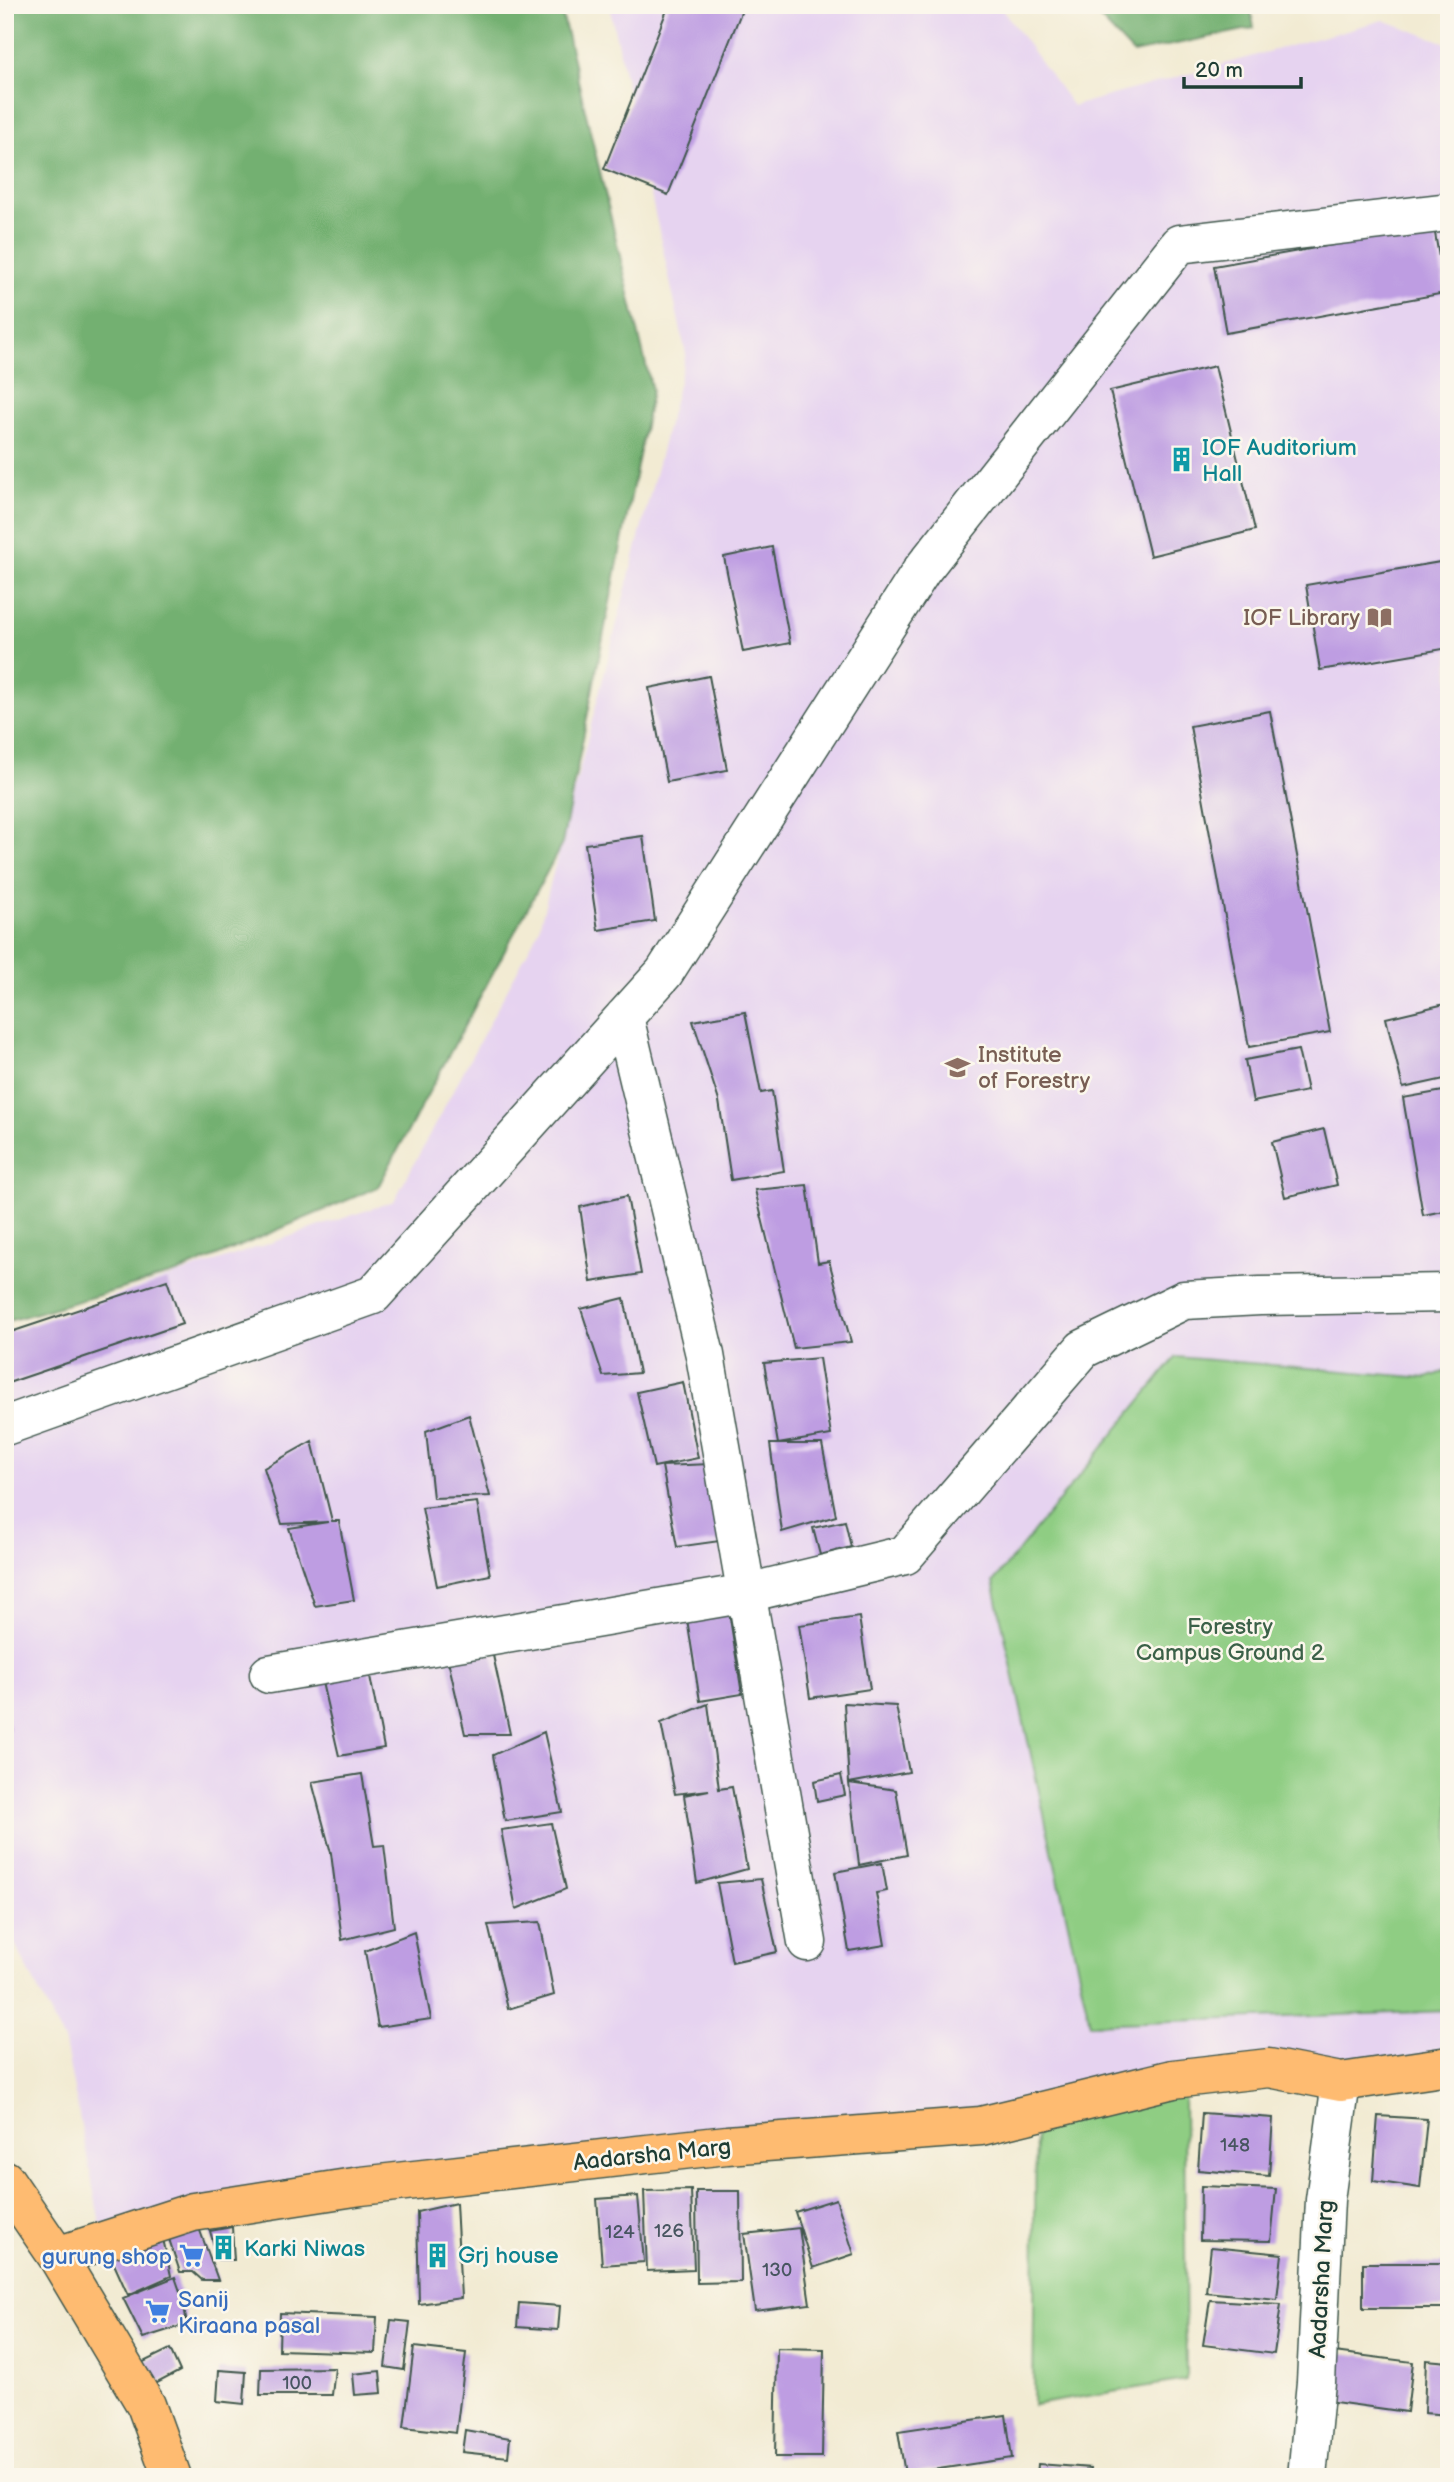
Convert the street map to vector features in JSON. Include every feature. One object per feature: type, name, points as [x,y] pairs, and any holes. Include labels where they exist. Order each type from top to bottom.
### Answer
[{"type":"main road","name":"Aadarsha Marg","points":[[57,2256],[193,2211],[361,2186],[727,2145],[981,2126],[1174,2079],[1269,2068],[1341,2082],[1449,2066]]},
{"type":"main road","points":[[5,2180],[57,2256],[146,2405],[172,2477]]},
{"type":"street","points":[[5,1426],[373,1295],[664,973],[922,570],[1179,244],[1449,212]]},
{"type":"street","points":[[624,1017],[705,1355],[807,1942]]},
{"type":"street","points":[[269,1674],[747,1593],[905,1555],[1083,1349],[1184,1300],[1449,1293]]},
{"type":"street","name":"Aadarsha Marg","points":[[1307,2477],[1316,2382],[1325,2200],[1341,2082]]},
{"type":"shaded area","name":"Institute of Forestry","points":[[609,5],[999,5],[1073,106],[1383,20],[1449,44],[1449,2061],[958,2111],[101,2228],[65,2043],[5,1924],[5,1333],[394,1201],[538,932],[686,354]]},
{"type":"green space","points":[[5,5],[560,5],[652,390],[562,844],[378,1187],[177,1273],[5,1322]]},
{"type":"green space","points":[[1087,5],[1250,5],[1254,28],[1133,53]]},
{"type":"green space","name":"Forestry Campus Ground 2","points":[[1176,1357],[1427,1378],[1449,1370],[1449,2011],[1090,2024],[993,1582]]},
{"type":"green space","points":[[1184,2093],[1186,2380],[1033,2405],[1036,2127]]},
{"type":"building","points":[[669,5],[744,5],[668,195],[604,169]]},
{"type":"building","points":[[1434,227],[1445,293],[1226,333],[1214,266]]},
{"type":"building","name":"IOF Auditorium Hall","points":[[1215,366],[1255,530],[1150,556],[1110,391]]},
{"type":"building","points":[[772,547],[790,643],[743,652],[724,557]]},
{"type":"building","name":"IOF Library","points":[[1446,561],[1449,576],[1449,648],[1320,670],[1306,585]]},
{"type":"building","points":[[709,676],[727,770],[667,782],[649,688]]},
{"type":"building","points":[[1270,711],[1330,1032],[1249,1047],[1190,726]]},
{"type":"building","points":[[643,836],[655,921],[598,930],[585,844]]},
{"type":"building","points":[[1449,1003],[1449,1078],[1403,1088],[1386,1018]]},
{"type":"building","points":[[745,1012],[761,1093],[772,1091],[784,1171],[731,1180],[719,1101],[693,1021]]},
{"type":"building","points":[[1298,1050],[1307,1091],[1253,1102],[1245,1060]]},
{"type":"building","points":[[1449,1090],[1449,1210],[1423,1215],[1403,1098]]},
{"type":"building","points":[[1324,1129],[1337,1185],[1285,1197],[1272,1142]]},
{"type":"building","points":[[807,1185],[818,1263],[829,1261],[851,1342],[794,1348],[755,1190]]},
{"type":"building","points":[[627,1196],[641,1274],[591,1282],[580,1207]]},
{"type":"building","points":[[167,1280],[182,1324],[5,1384],[5,1334]]},
{"type":"building","points":[[624,1298],[639,1373],[603,1376],[581,1309]]},
{"type":"building","points":[[819,1358],[831,1435],[778,1444],[764,1363]]},
{"type":"building","points":[[683,1382],[698,1458],[654,1467],[637,1392]]},
{"type":"building","points":[[469,1415],[490,1496],[433,1498],[426,1431]]},
{"type":"building","points":[[312,1441],[332,1521],[339,1521],[354,1600],[315,1606],[289,1528],[328,1522],[282,1524],[264,1468]]},
{"type":"building","points":[[770,1444],[822,1444],[836,1516],[782,1532]]},
{"type":"building","points":[[711,1464],[720,1541],[677,1547],[662,1466]]},
{"type":"building","points":[[477,1502],[490,1575],[437,1586],[422,1508]]},
{"type":"building","points":[[845,1521],[851,1547],[820,1555],[813,1528]]},
{"type":"building","points":[[729,1612],[742,1694],[700,1701],[687,1619]]},
{"type":"building","points":[[859,1617],[870,1689],[810,1698],[799,1625]]},
{"type":"building","points":[[491,1646],[510,1734],[465,1734],[447,1656]]},
{"type":"building","points":[[369,1671],[384,1748],[339,1756],[321,1678]]},
{"type":"building","points":[[844,1703],[896,1706],[909,1772],[849,1783]]},
{"type":"building","points":[[708,1704],[719,1789],[732,1787],[747,1869],[697,1883],[684,1795],[709,1790],[675,1794],[661,1723]]},
{"type":"building","points":[[5,1712],[10,1729],[5,1731]]},
{"type":"building","points":[[544,1732],[562,1812],[505,1821],[493,1755]]},
{"type":"building","points":[[362,1774],[374,1846],[384,1845],[394,1927],[342,1940],[331,1853],[312,1782]]},
{"type":"building","points":[[841,1775],[845,1795],[817,1801],[814,1781]]},
{"type":"building","points":[[849,1783],[896,1790],[907,1855],[859,1865]]},
{"type":"building","points":[[551,1823],[566,1889],[516,1909],[501,1830]]},
{"type":"building","points":[[882,1863],[887,1891],[876,1893],[885,1945],[849,1951],[835,1872]]},
{"type":"building","points":[[761,1879],[777,1952],[732,1962],[717,1883]]},
{"type":"building","points":[[540,1922],[554,1995],[508,2009],[488,1925]]},
{"type":"building","points":[[414,1932],[431,2019],[378,2027],[365,1951]]},
{"type":"building","points":[[1202,2113],[1273,2118],[1269,2176],[1198,2170]]},
{"type":"building","points":[[1378,2116],[1427,2119],[1420,2188],[1373,2181]]},
{"type":"building","points":[[1201,2186],[1276,2189],[1271,2241],[1200,2240]]},
{"type":"building","points":[[691,2190],[694,2269],[647,2271],[644,2191]]},
{"type":"building","points":[[696,2191],[740,2191],[741,2282],[697,2283]]},
{"type":"building","points":[[638,2196],[644,2262],[602,2265],[597,2199]]},
{"type":"building","points":[[836,2199],[854,2254],[813,2268],[795,2212]]},
{"type":"building","name":"Grj house","points":[[456,2203],[461,2298],[419,2304],[417,2212]]},
{"type":"building","name":"Karki Niwas","points":[[232,2227],[234,2260],[218,2260],[210,2231]]},
{"type":"building","name":"gurung shop","points":[[199,2228],[218,2280],[202,2280],[193,2272],[180,2272],[169,2239]]},
{"type":"building","points":[[799,2228],[810,2304],[755,2311],[744,2234]]},
{"type":"building","points":[[162,2234],[171,2276],[128,2295],[110,2255]]},
{"type":"building","points":[[1211,2247],[1282,2254],[1277,2299],[1206,2292]]},
{"type":"building","points":[[1363,2263],[1449,2263],[1449,2308],[1363,2308]]},
{"type":"building","name":"Sanij Kiraana pasal","points":[[175,2277],[187,2324],[143,2338],[123,2298]]},
{"type":"building","points":[[1210,2300],[1281,2304],[1274,2354],[1203,2345]]},
{"type":"building","points":[[519,2303],[560,2306],[558,2330],[517,2327]]},
{"type":"building","points":[[280,2313],[377,2317],[375,2353],[279,2350]]},
{"type":"building","points":[[391,2320],[410,2322],[404,2370],[385,2367]]},
{"type":"building","points":[[414,2347],[466,2353],[456,2433],[404,2427]]},
{"type":"building","points":[[777,2348],[824,2349],[822,2457],[775,2457]]},
{"type":"building","points":[[170,2349],[180,2371],[142,2391],[131,2368]]},
{"type":"building","points":[[1334,2352],[1413,2362],[1407,2412],[1327,2401]]},
{"type":"building","points":[[1426,2360],[1449,2362],[1449,2415],[1424,2413]]},
{"type":"building","points":[[335,2368],[332,2395],[260,2395],[261,2369]]},
{"type":"building","points":[[219,2370],[246,2372],[244,2404],[217,2401]]},
{"type":"building","points":[[7,2371],[11,2427],[5,2427]]},
{"type":"building","points":[[380,2371],[382,2393],[355,2395],[353,2374]]},
{"type":"building","points":[[1006,2415],[1012,2458],[905,2474],[898,2431]]},
{"type":"building","points":[[465,2430],[510,2438],[508,2457],[462,2452]]},
{"type":"building","points":[[1038,2464],[1091,2468],[1090,2477],[1037,2477]]},
{"type":"place","name":"IOF Auditorium Hall","points":[[1182,460]]},
{"type":"place","name":"IOF Library","points":[[1380,617]]},
{"type":"place","name":"Institute of Forestry","points":[[958,1067]]},
{"type":"place","name":"Karki Niwas","points":[[224,2248]]},
{"type":"place","name":"Grj house","points":[[438,2255]]},
{"type":"place","name":"gurung shop","points":[[192,2256]]},
{"type":"place","name":"Sanij Kiraana pasal","points":[[158,2312]]}]
